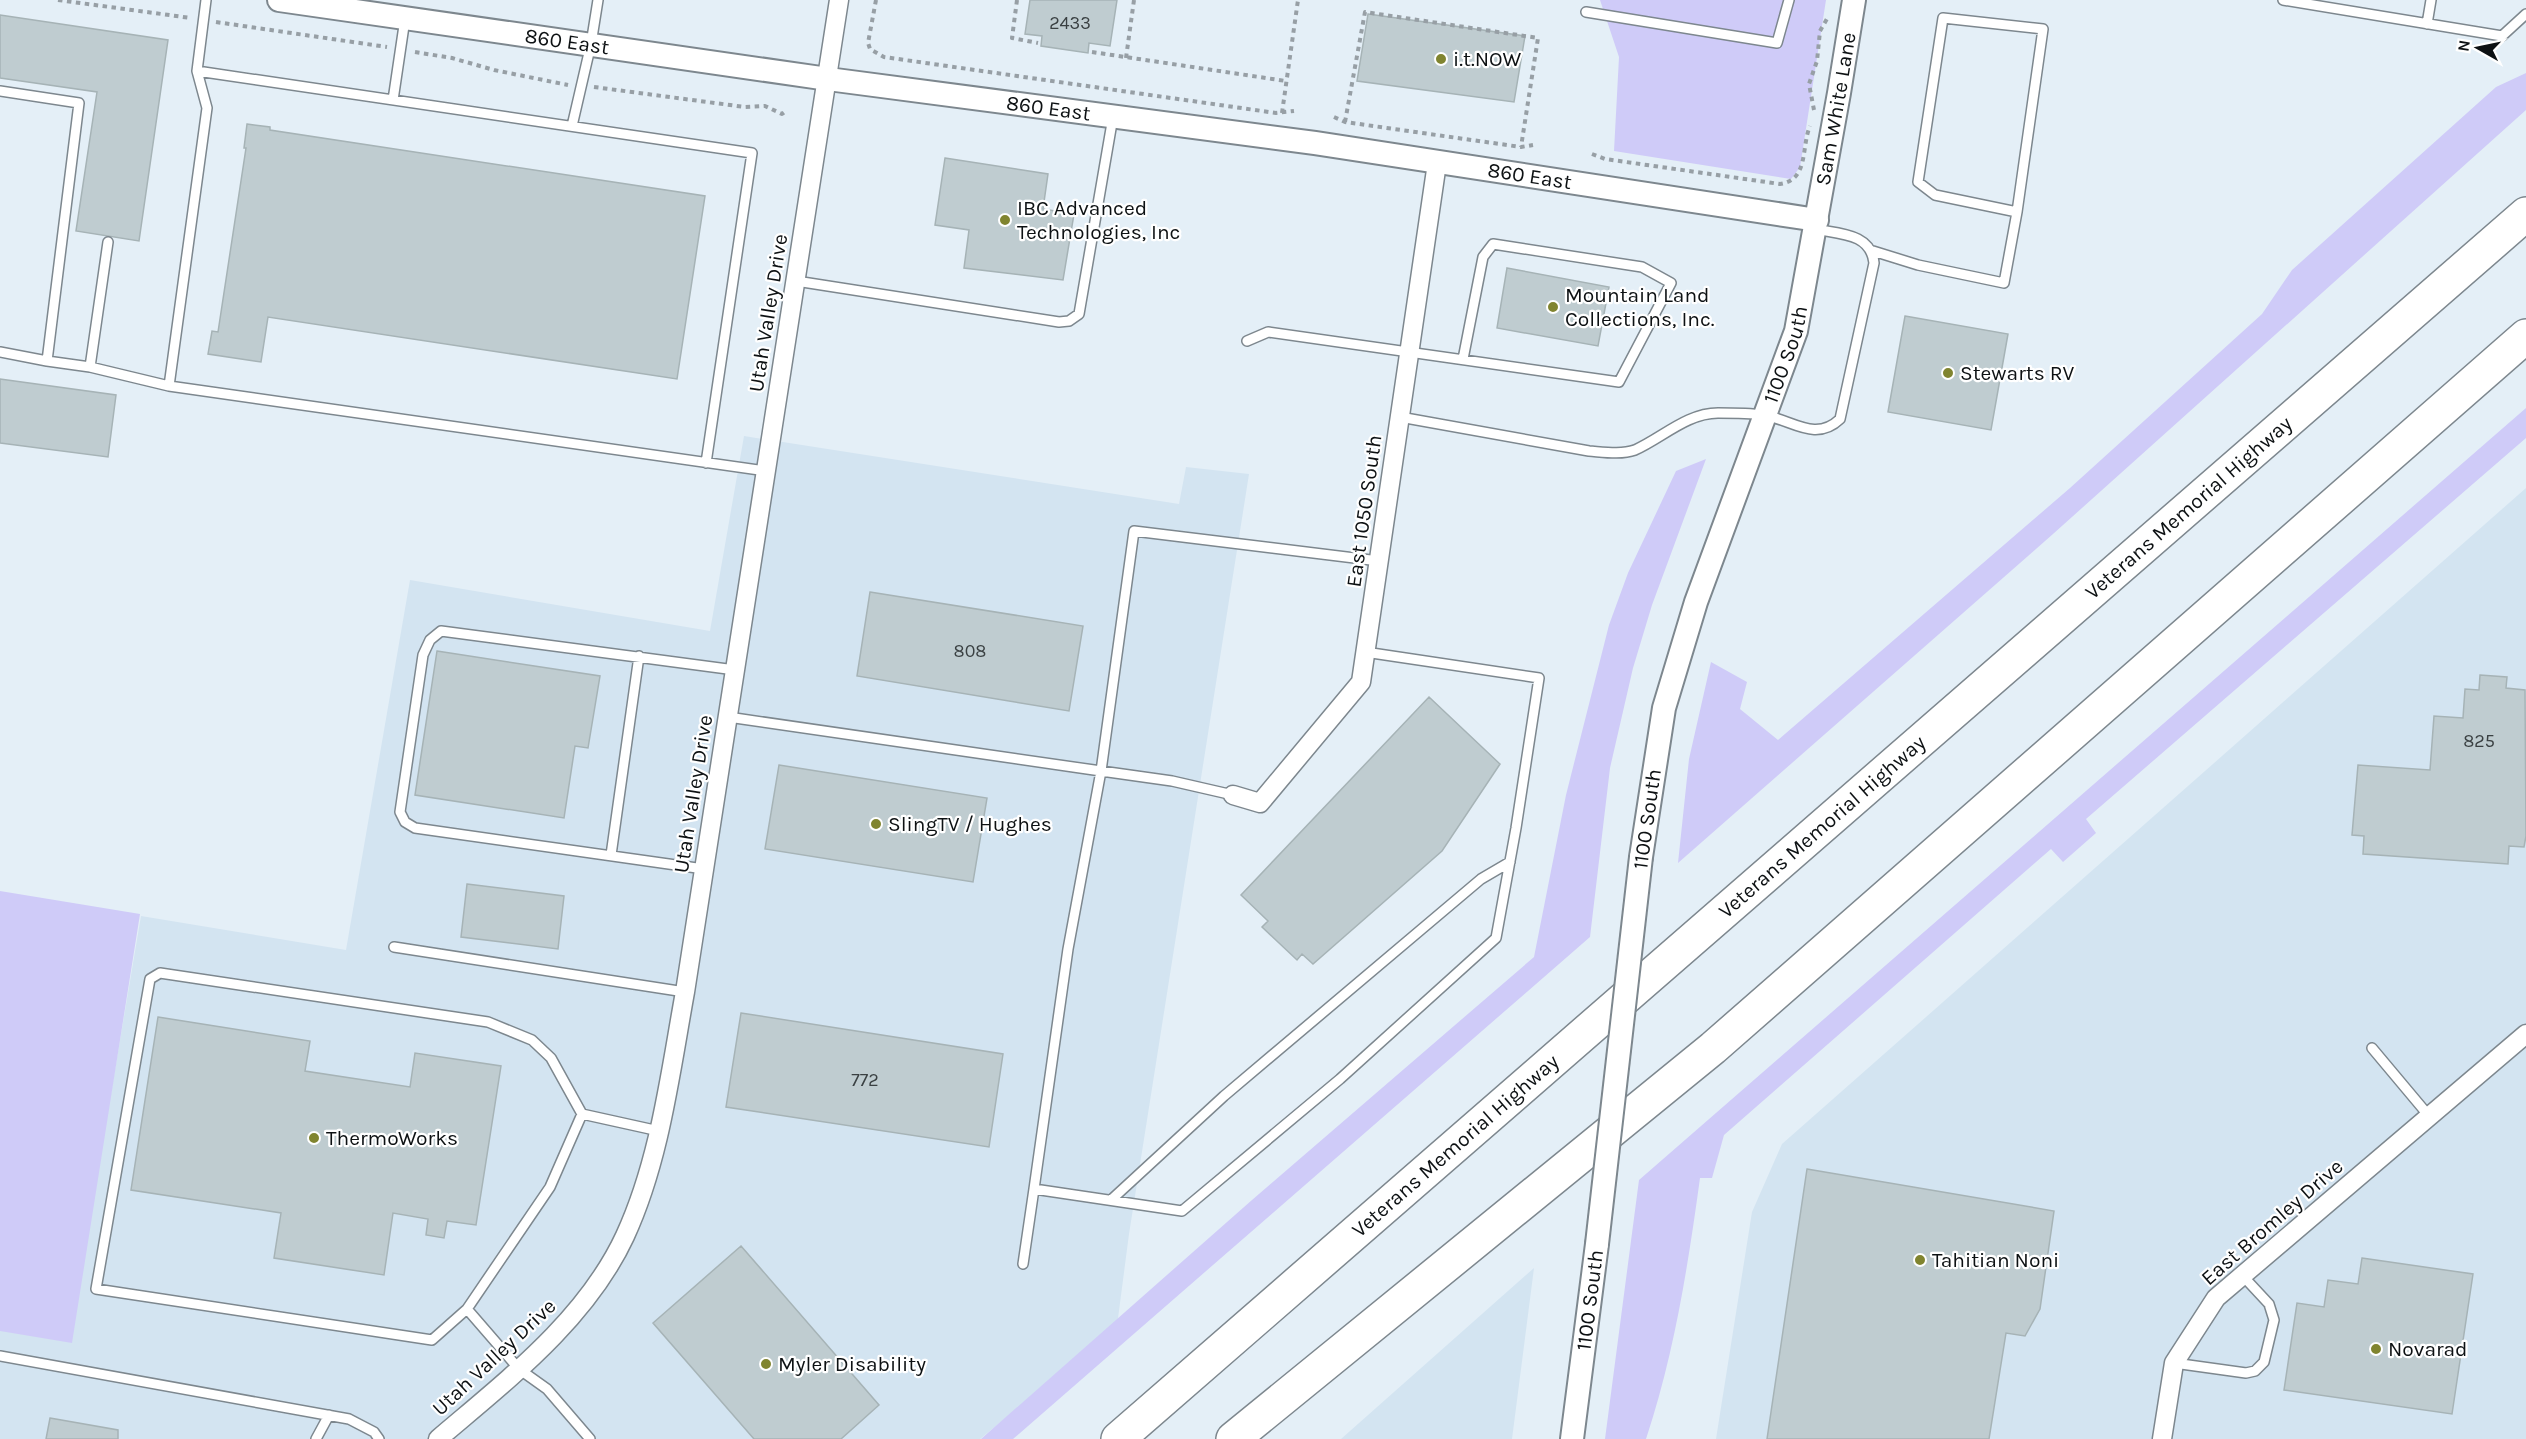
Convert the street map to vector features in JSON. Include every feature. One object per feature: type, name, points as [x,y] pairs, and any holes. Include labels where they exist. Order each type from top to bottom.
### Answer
[{"type":"highway","name":"Veterans Memorial Highway","points":[[1118,1439],[2526,214]]},
{"type":"highway","points":[[1233,1439],[1713,1048],[2526,336]]},
{"type":"street","name":"860 East","points":[[279,0],[828,78],[1315,143],[1816,224]]},
{"type":"street","name":"Utah Valley Drive","points":[[438,1439],[519,1370],[571,1317],[609,1264],[625,1236],[643,1189],[659,1131],[685,993],[839,0]]},
{"type":"street","name":"Sam White Lane","points":[[1816,224],[1854,0]]},
{"type":"street","name":"East 1050 South","points":[[1233,795],[1260,803],[1361,682],[1437,163]]},
{"type":"street","name":"1100 South","points":[[1572,1439],[1597,1244],[1641,857],[1664,708],[1696,602],[1796,331],[1816,224]]},
{"type":"street","name":"East Bromley Drive","points":[[2162,1439],[2175,1363],[2216,1298],[2526,1034]]},
{"type":"lane","points":[[168,386],[207,108],[197,71],[206,0]]},
{"type":"lane","points":[[572,126],[591,44],[598,0]]},
{"type":"lane","points":[[1586,12],[1777,43],[1789,0]]},
{"type":"lane","points":[[2283,0],[2502,36],[2526,14]]},
{"type":"lane","points":[[2427,24],[2431,0]]},
{"type":"lane","points":[[393,100],[405,18]]},
{"type":"lane","points":[[1816,224],[1864,241],[1873,251],[1918,265],[2004,283],[2017,212],[2043,29],[1943,18],[1917,182],[1935,195],[2017,212]]},
{"type":"lane","points":[[197,71],[752,153],[706,463]]},
{"type":"lane","points":[[0,91],[79,103],[47,361]]},
{"type":"lane","points":[[796,281],[1059,322],[1069,321],[1079,314],[1113,117]]},
{"type":"lane","points":[[90,368],[108,242]]},
{"type":"lane","points":[[1247,341],[1268,332],[1619,382],[1671,283],[1642,267],[1493,244],[1483,257],[1463,359]]},
{"type":"lane","points":[[1400,417],[1589,451],[1614,453],[1633,451],[1696,416],[1714,413],[1765,415],[1809,430],[1827,428],[1840,419],[1874,263],[1873,251]]},
{"type":"lane","points":[[0,352],[90,368],[168,386],[766,471]]},
{"type":"lane","points":[[1023,1264],[1068,949],[1101,771],[1134,531],[1380,561]]},
{"type":"lane","points":[[704,868],[415,828],[405,822],[400,812],[423,655],[430,640],[441,631],[735,670]]},
{"type":"lane","points":[[1034,1189],[1182,1210],[1340,1079],[1496,938],[1539,678],[1365,652]]},
{"type":"lane","points":[[611,855],[639,656]]},
{"type":"lane","points":[[728,717],[1172,781],[1233,795]]},
{"type":"lane","points":[[1111,1200],[1233,1089],[1481,879],[1510,862]]},
{"type":"lane","points":[[394,947],[685,993]]},
{"type":"lane","points":[[582,1114],[550,1187],[467,1310],[432,1340],[96,1289],[150,979],[160,973],[488,1022],[532,1040],[550,1058],[582,1114],[659,1131]]},
{"type":"lane","points":[[2372,1048],[2429,1116]]},
{"type":"lane","points":[[2175,1363],[2246,1373],[2255,1371],[2264,1362],[2274,1320],[2269,1304],[2242,1275]]},
{"type":"lane","points":[[467,1310],[519,1370],[547,1389],[590,1439]]},
{"type":"lane","points":[[0,1356],[349,1419],[374,1432],[379,1439]]},
{"type":"lane","points":[[316,1439],[329,1415]]},
{"type":"path","points":[[58,0],[182,17]]},
{"type":"path","points":[[876,0],[868,43],[870,49],[884,57],[1282,113],[1294,111]]},
{"type":"path","points":[[1017,0],[1012,39],[1038,42]]},
{"type":"path","points":[[1126,58],[1134,0]]},
{"type":"path","points":[[1282,113],[1298,0]]},
{"type":"path","points":[[1345,122],[1365,12],[1538,38],[1521,147]]},
{"type":"path","points":[[1814,114],[1809,84],[1817,61],[1820,31],[1830,15]]},
{"type":"path","points":[[235,25],[379,46]]},
{"type":"path","points":[[1092,52],[1286,81]]},
{"type":"path","points":[[424,54],[452,58],[494,70],[562,84]]},
{"type":"path","points":[[600,88],[745,107],[765,105],[782,114],[786,111]]},
{"type":"path","points":[[1334,117],[1345,122],[1521,147],[1533,146]]},
{"type":"path","points":[[1592,154],[1605,159],[1780,184],[1790,183],[1801,170],[1812,120]]},
{"type":"shaded area","points":[[1600,0],[1826,0],[1800,167],[1791,179],[1614,151],[1619,57]]},
{"type":"shaded area","points":[[2526,73],[2526,110],[2053,534],[1678,863],[1689,759],[1711,662],[1747,682],[1740,709],[1778,740],[2070,488],[2262,314],[2292,270],[2496,87]]},
{"type":"shaded area","points":[[2526,408],[2526,438],[2086,819],[2096,833],[2063,862],[2051,849],[1724,1135],[1712,1178],[1700,1178],[1679,1310],[1665,1375],[1646,1439],[1605,1439],[1639,1180]]},
{"type":"shaded area","points":[[744,436],[1179,504],[1186,467],[1249,474],[1129,1234],[1117,1326],[980,1439],[0,1439],[0,1312],[72,1324],[141,916],[346,950],[410,580],[710,631]]},
{"type":"shaded area","points":[[1706,459],[1652,605],[1633,668],[1610,768],[1590,937],[1013,1439],[981,1439],[1252,1200],[1534,957],[1566,795],[1609,625],[1628,573],[1676,471]]},
{"type":"shaded area","points":[[2526,488],[2526,1439],[1716,1439],[1752,1212],[1782,1144]]},
{"type":"shaded area","points":[[0,891],[140,914],[72,1343],[0,1331]]},
{"type":"shaded area","points":[[1534,1268],[1512,1439],[1341,1439]]},
{"type":"building","points":[[1030,0],[1117,0],[1110,46],[1089,43],[1088,53],[1041,46],[1042,36],[1025,34]]},
{"type":"building","name":"i.t.NOW","points":[[1368,14],[1525,36],[1514,102],[1357,81]]},
{"type":"building","points":[[0,15],[168,40],[139,241],[76,231],[97,92],[0,78]]},
{"type":"building","points":[[247,124],[270,127],[270,130],[705,196],[677,379],[268,317],[261,362],[208,354],[212,331],[218,332],[246,148],[244,148]]},
{"type":"building","name":"IBC Advanced Technologies, Inc","points":[[945,158],[1048,174],[1043,209],[1074,214],[1063,280],[964,268],[969,230],[935,225]]},
{"type":"building","name":"Mountain Land Collections, Inc.","points":[[1507,268],[1609,287],[1598,346],[1497,328]]},
{"type":"building","name":"Stewarts RV","points":[[1905,316],[2008,334],[1991,430],[1888,412]]},
{"type":"building","points":[[0,379],[116,395],[108,457],[0,443]]},
{"type":"building","points":[[870,592],[1083,626],[1069,711],[857,676]]},
{"type":"building","points":[[437,651],[600,676],[588,748],[575,746],[564,818],[415,795]]},
{"type":"building","points":[[2480,675],[2507,677],[2506,688],[2525,690],[2526,836],[2524,847],[2509,846],[2508,864],[2363,854],[2364,836],[2352,835],[2358,765],[2430,770],[2434,716],[2463,718],[2465,689],[2479,690]]},
{"type":"building","points":[[1429,697],[1500,764],[1442,851],[1313,964],[1302,954],[1297,960],[1262,927],[1268,921],[1241,895]]},
{"type":"building","name":"SlingTV / Hughes","points":[[779,765],[987,798],[973,882],[765,849]]},
{"type":"building","points":[[467,884],[564,896],[558,949],[461,937]]},
{"type":"building","points":[[741,1013],[1003,1054],[989,1147],[726,1107]]},
{"type":"building","name":"ThermoWorks","points":[[158,1017],[310,1041],[305,1071],[410,1087],[415,1053],[501,1066],[476,1225],[447,1221],[444,1238],[426,1235],[428,1219],[393,1213],[384,1275],[274,1258],[281,1213],[131,1190]]},
{"type":"building","name":"Tahitian Noni","points":[[1807,1169],[2054,1211],[2040,1309],[2025,1336],[2006,1333],[1989,1439],[1767,1439]]},
{"type":"building","name":"Myler Disability","points":[[741,1246],[879,1405],[841,1439],[754,1439],[653,1323]]},
{"type":"building","name":"Novarad","points":[[2362,1258],[2473,1274],[2452,1414],[2284,1390],[2297,1303],[2324,1307],[2328,1280],[2358,1284]]},
{"type":"building","points":[[50,1418],[118,1430],[118,1439],[46,1439]]},
{"type":"place","name":"i.t.NOW","points":[[1441,59]]},
{"type":"place","name":"IBC Advanced Technologies, Inc","points":[[1005,220]]},
{"type":"place","name":"Mountain Land Collections, Inc.","points":[[1553,307]]},
{"type":"place","name":"Stewarts RV","points":[[1948,373]]},
{"type":"place","name":"SlingTV / Hughes","points":[[876,824]]},
{"type":"place","name":"ThermoWorks","points":[[314,1138]]},
{"type":"place","name":"Tahitian Noni","points":[[1920,1260]]},
{"type":"place","name":"Novarad","points":[[2376,1349]]},
{"type":"place","name":"Myler Disability","points":[[766,1364]]}]
